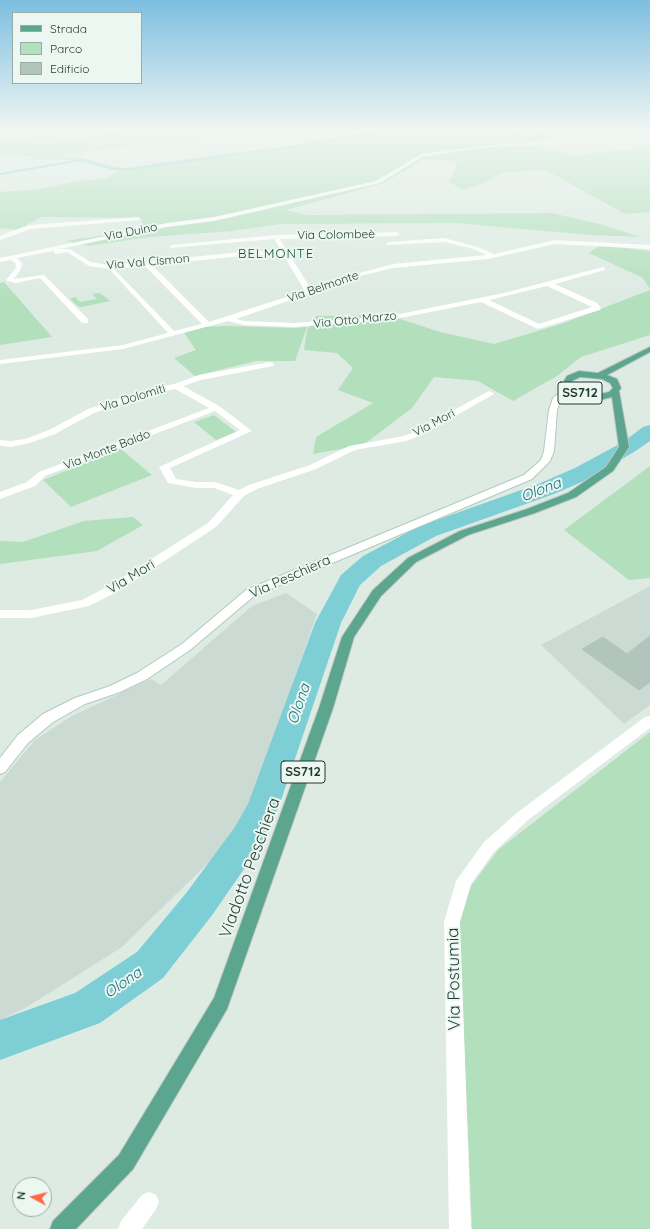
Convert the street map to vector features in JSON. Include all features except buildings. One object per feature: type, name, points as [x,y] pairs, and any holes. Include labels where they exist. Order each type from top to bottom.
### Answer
[{"type":"main road","name":"Via Peschiera","points":[[600,375],[650,349]]},
{"type":"main road","name":"SS712","points":[[616,368],[614,382],[617,388],[616,392],[620,412]]},
{"type":"main road","name":"Via Peschiera","points":[[570,392],[568,381],[574,376],[586,374],[600,375],[614,382]]},
{"type":"main road","name":"SS712","points":[[570,392],[593,396],[607,396],[616,392]]},
{"type":"main road","name":"SS712","points":[[593,396],[620,412]]},
{"type":"main road","name":"Viadotto Peschiera","points":[[61,1229],[126,1162],[221,1003],[326,708],[348,637],[376,593],[412,560],[464,533],[531,512],[572,494],[610,469],[624,447],[620,412]]},
{"type":"street","name":"Via Duino","points":[[0,260],[167,225],[214,219],[360,186]]},
{"type":"street","points":[[0,238],[30,227],[138,219]]},
{"type":"street","name":"Via Colombeè","points":[[172,246],[276,237],[397,234]]},
{"type":"street","name":"Via Colombeè","points":[[276,237],[288,254],[309,291]]},
{"type":"street","points":[[389,244],[444,240],[476,248],[493,256]]},
{"type":"street","name":"Via Belmonte","points":[[0,362],[122,347],[228,319],[376,270],[419,263],[493,256],[555,242],[650,248]]},
{"type":"street","name":"Via Val Cismon","points":[[13,258],[68,250],[89,264],[102,266],[252,253],[288,254]]},
{"type":"street","points":[[13,258],[19,264],[18,269],[9,280],[16,281],[42,276],[85,321]]},
{"type":"street","points":[[146,263],[208,325]]},
{"type":"street","name":"Via Otto Marzo","points":[[228,319],[244,323],[294,326],[390,318],[482,300],[603,269]]},
{"type":"street","points":[[114,271],[173,334]]},
{"type":"street","points":[[482,300],[538,327],[597,308],[549,284]]},
{"type":"street","name":"Via Dolomiti","points":[[0,443],[11,444],[27,441],[52,432],[91,411],[114,402],[176,386],[199,378],[270,364]]},
{"type":"street","points":[[176,386],[216,408],[247,431],[164,467],[172,481],[196,485],[215,485],[240,494]]},
{"type":"street","name":"Via Peschiera","points":[[0,768],[22,739],[48,718],[80,701],[115,690],[142,676],[186,647],[250,593],[528,477],[545,461],[549,451],[553,410],[557,398],[570,392]]},
{"type":"street","name":"Via Mori","points":[[0,614],[31,614],[85,603],[113,589],[212,524],[240,494],[253,487],[313,468],[352,448],[406,438],[419,433],[490,394]]},
{"type":"street","name":"Via Monte Baldo","points":[[0,496],[31,484],[42,474],[216,408]]},
{"type":"street","name":"Via Postumia","points":[[460,1229],[452,922],[464,881],[489,847],[523,816],[650,720]]},
{"type":"street","points":[[129,1229],[149,1202]]},
{"type":"shaded area","points":[[650,586],[650,705],[624,724],[541,645]]},
{"type":"shaded area","points":[[286,593],[317,614],[264,765],[241,822],[210,861],[122,947],[27,1007],[0,1020],[0,782],[35,740],[72,716],[151,679],[161,685],[252,606]]},
{"type":"green space","points":[[52,186],[372,186],[286,210],[307,215],[552,213],[604,225],[640,237],[590,235],[456,223],[281,224],[231,231],[150,237],[89,246],[66,241],[145,229],[140,218],[41,217],[17,230],[0,228],[0,192],[39,189]]},
{"type":"green space","points":[[457,186],[475,186],[463,190]]},
{"type":"green space","points":[[575,186],[650,186],[650,212],[625,214]]},
{"type":"green space","points":[[600,245],[650,251],[650,289],[643,278],[589,253]]},
{"type":"green space","points":[[4,282],[52,337],[0,345],[0,283]]},
{"type":"green space","points":[[650,290],[650,335],[581,357],[557,376],[513,401],[478,381],[434,377],[412,408],[363,445],[313,454],[316,437],[373,403],[338,390],[353,368],[337,353],[304,350],[307,330],[316,316],[388,315],[440,332],[494,344],[561,324]]},
{"type":"green space","points":[[100,293],[110,301],[81,307],[70,299],[75,297],[80,302],[97,299],[92,294]]},
{"type":"green space","points":[[205,327],[307,327],[295,361],[256,361],[195,376],[174,358],[196,350],[184,333]]},
{"type":"green space","points":[[214,415],[236,432],[216,440],[194,422]]},
{"type":"green space","points":[[121,449],[152,475],[71,507],[43,480]]},
{"type":"green space","points":[[650,466],[650,578],[629,580],[564,530]]},
{"type":"green space","points":[[133,517],[143,525],[97,551],[0,564],[0,541],[23,542],[84,521]]},
{"type":"green space","points":[[650,732],[650,1229],[472,1229],[459,923],[471,886],[498,850]]},
{"type":"waterway","name":"Olona","points":[[0,1040],[86,1009],[150,965],[200,903],[247,837],[263,806],[328,623],[350,581],[372,561],[428,531],[546,489],[583,473],[630,446],[650,431]]},
{"type":"district","name":"BELMONTE","points":[[276,254]]}]
